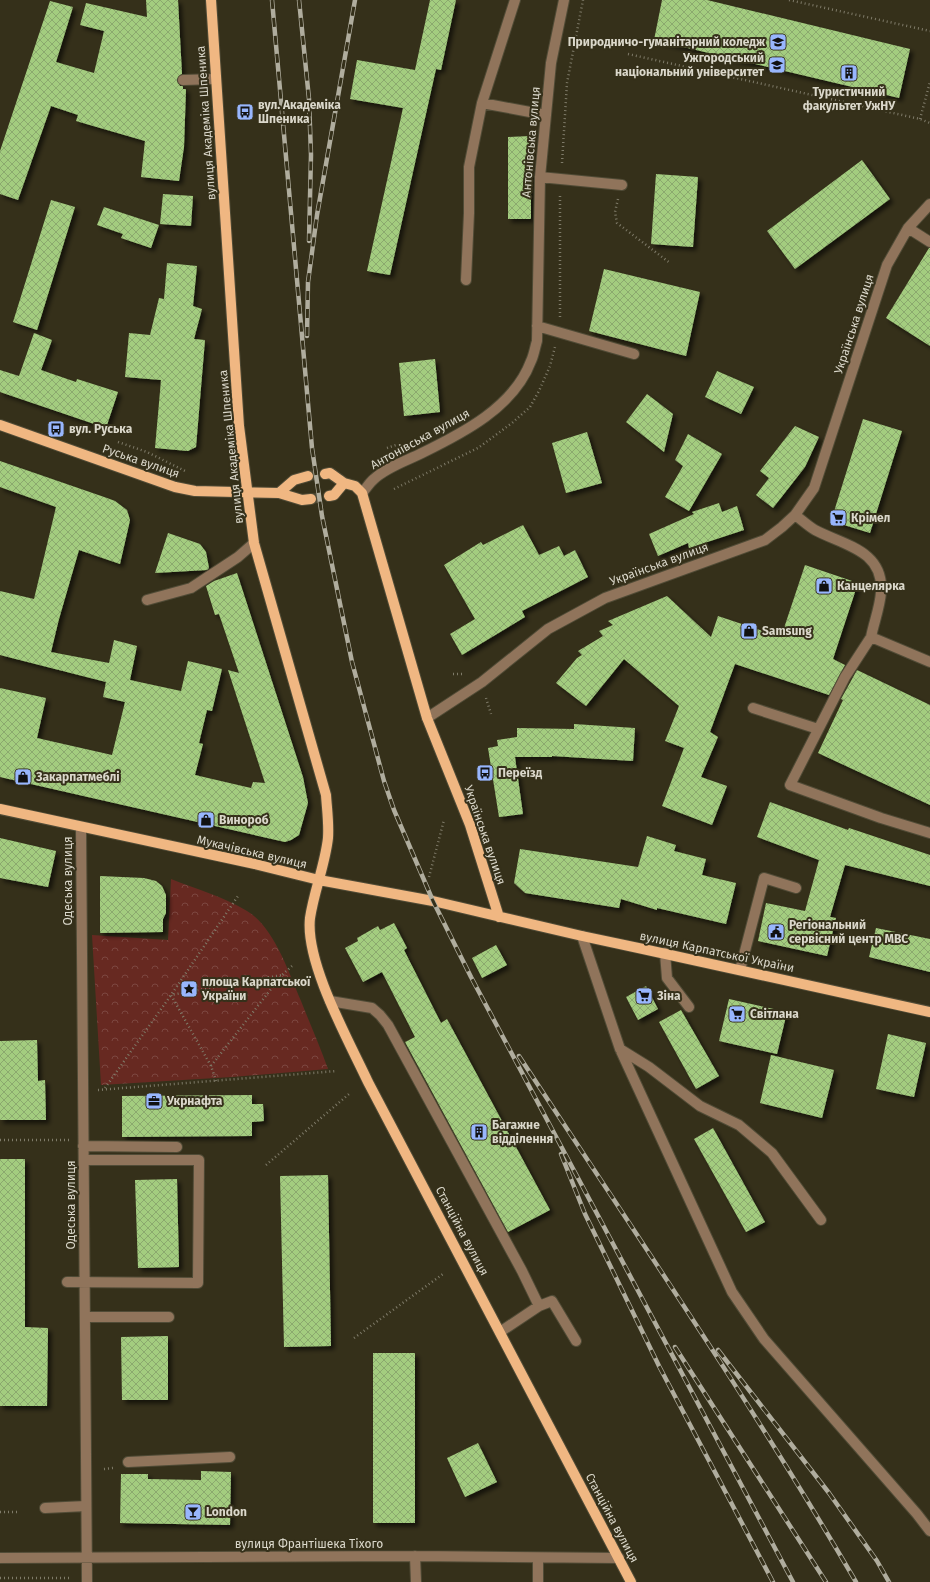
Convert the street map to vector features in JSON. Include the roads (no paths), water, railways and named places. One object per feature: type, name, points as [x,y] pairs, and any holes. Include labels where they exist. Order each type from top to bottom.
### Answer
[{"type":"main road","name":"вулиця Академіка Шпеника","points":[[211,0],[239,426],[247,492],[254,543],[326,795],[329,823],[328,839],[319,880]]},
{"type":"main road","name":"Руська вулиця","points":[[0,425],[175,487],[195,491],[279,492],[302,500],[311,499]]},
{"type":"main road","points":[[325,474],[330,473],[344,484],[355,486],[362,493],[427,718]]},
{"type":"main road","points":[[279,492],[294,480],[308,476]]},
{"type":"main road","points":[[328,496],[334,495],[344,484]]},
{"type":"main road","name":"Українська вулиця","points":[[427,718],[470,826],[499,917]]},
{"type":"main road","name":"Мукачівська вулиця","points":[[0,809],[254,864],[319,880],[433,901],[499,917]]},
{"type":"main road","name":"Станційна вулиця","points":[[319,880],[310,918],[310,936],[315,961],[330,1001],[368,1082],[631,1582]]},
{"type":"main road","name":"вулиця Карпатської України","points":[[499,917],[930,1012]]},
{"type":"street","points":[[466,280],[469,213],[469,167],[482,103],[515,0]]},
{"type":"street","name":"Антонівська вулиця","points":[[362,493],[374,479],[385,472],[458,435],[498,407],[514,390],[528,367],[537,341],[540,177],[551,63],[564,0]]},
{"type":"street","points":[[183,80],[216,79]]},
{"type":"street","points":[[482,103],[546,116]]},
{"type":"street","points":[[540,177],[622,185]]},
{"type":"street","name":"Українська вулиця","points":[[427,718],[482,682],[548,629],[580,610],[605,598],[765,540],[795,515],[814,488],[887,265],[908,228],[930,204]]},
{"type":"street","points":[[908,228],[930,242]]},
{"type":"street","points":[[537,326],[634,354]]},
{"type":"street","points":[[795,515],[814,529],[860,550],[872,560],[879,573],[881,591],[871,637],[845,677],[790,785],[881,818],[930,833]]},
{"type":"street","points":[[147,600],[190,588],[238,557],[254,543]]},
{"type":"street","points":[[871,637],[930,662]]},
{"type":"street","points":[[753,708],[818,729]]},
{"type":"street","name":"Одеська вулиця","points":[[81,827],[87,1582]]},
{"type":"street","points":[[740,970],[764,878],[796,888]]},
{"type":"street","points":[[582,936],[620,1049],[732,1292],[764,1339],[917,1514],[930,1531]]},
{"type":"street","points":[[665,954],[667,978],[689,1007]]},
{"type":"street","points":[[330,1001],[372,1008],[380,1015],[388,1026],[539,1306]]},
{"type":"street","points":[[620,1049],[649,1067],[700,1106],[739,1125],[772,1153],[821,1220]]},
{"type":"street","points":[[83,1143],[177,1147]]},
{"type":"street","points":[[67,1282],[198,1283],[199,1160],[84,1160]]},
{"type":"street","points":[[500,1332],[539,1306],[552,1301],[576,1341]]},
{"type":"street","points":[[85,1317],[169,1317]]},
{"type":"street","points":[[128,1462],[230,1457]]},
{"type":"street","points":[[45,1508],[86,1506]]},
{"type":"street","points":[[415,1556],[416,1582]]},
{"type":"street","name":"вулиця Франтішека Тіхого","points":[[0,1558],[415,1556],[619,1558]]},
{"type":"street","points":[[538,1558],[538,1582]]},
{"type":"tunnel","points":[[308,476],[325,474]]},
{"type":"tunnel","points":[[311,499],[329,496]]},
{"type":"railway","points":[[272,0],[312,448],[322,516],[352,662],[384,781],[394,810],[433,901],[471,977],[793,1582]]},
{"type":"railway","points":[[299,0],[309,99],[311,155],[309,241]]},
{"type":"railway","points":[[307,336],[308,282],[317,215],[355,0]]},
{"type":"railway","points":[[519,1056],[733,1382],[775,1448],[856,1582]]},
{"type":"railway","points":[[561,1154],[585,1214],[659,1366],[773,1582]]},
{"type":"railway","points":[[675,1347],[826,1582]]},
{"type":"railway","points":[[718,1350],[829,1493],[877,1561],[889,1582]]},
{"type":"place","name":"Природничо-гуманітарний коледж","points":[[778,42]]},
{"type":"place","name":"Ужгородський національний університет","points":[[777,65]]},
{"type":"place","name":"Туристичний факультет УжНУ","points":[[849,73]]},
{"type":"place","name":"вул. Академіка Шпеника","points":[[245,112]]},
{"type":"place","name":"вул. Руська","points":[[56,429]]},
{"type":"place","name":"Крімел","points":[[838,518]]},
{"type":"place","name":"Канцелярка","points":[[824,586]]},
{"type":"place","name":"Samsung","points":[[749,631]]},
{"type":"place","name":"Переїзд","points":[[485,773]]},
{"type":"place","name":"Закарпатмеблі","points":[[23,777]]},
{"type":"place","name":"Винороб","points":[[206,820]]},
{"type":"place","name":"Регіональний сервісний центр МВС","points":[[776,932]]},
{"type":"place","name":"площа Карпатської України","points":[[189,989]]},
{"type":"place","name":"Зіна","points":[[644,996]]},
{"type":"place","name":"Світлана","points":[[737,1014]]},
{"type":"place","name":"Укрнафта","points":[[154,1101]]},
{"type":"place","name":"Багажне відділення","points":[[479,1132]]},
{"type":"place","name":"London","points":[[193,1512]]}]
